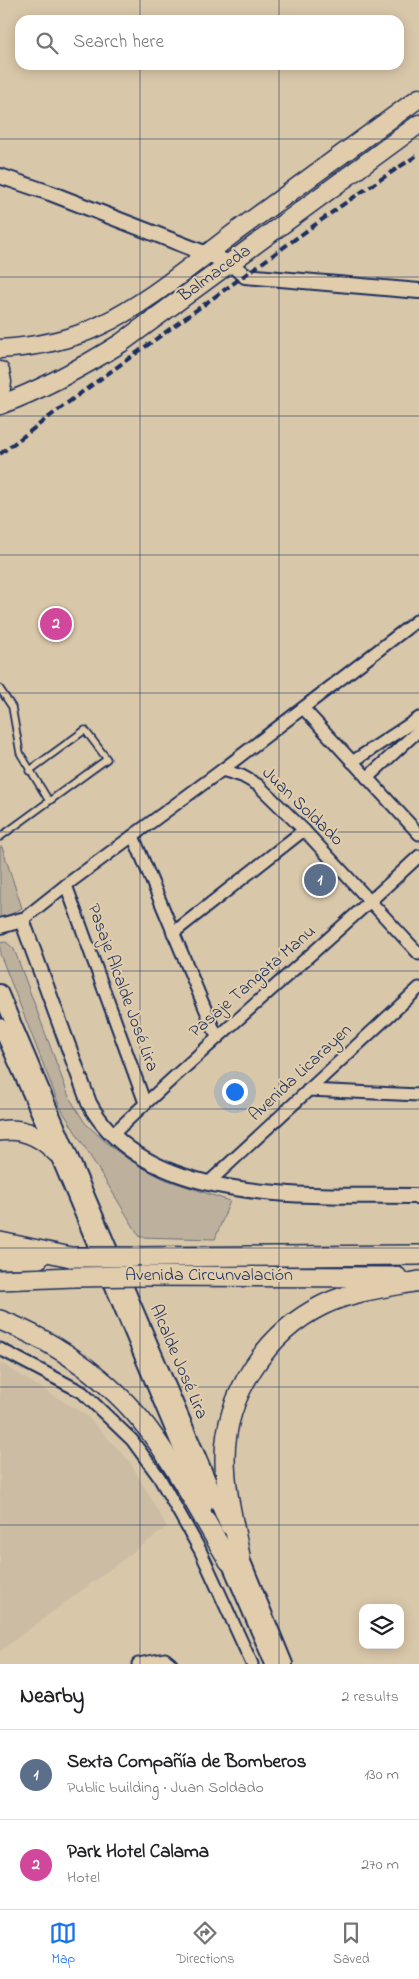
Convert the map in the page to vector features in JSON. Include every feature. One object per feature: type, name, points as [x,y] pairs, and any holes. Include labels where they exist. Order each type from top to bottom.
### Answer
[{"type":"highway","points":[[0,1131],[16,1130],[35,1135],[44,1140],[57,1153]]},
{"type":"highway","points":[[0,1242],[71,1257]]},
{"type":"highway","name":"Avenida Circunvalación","points":[[0,1260],[133,1256],[419,1255]]},
{"type":"highway","name":"Avenida Circunvalación","points":[[0,1280],[74,1276],[419,1279]]},
{"type":"highway","points":[[235,1558],[225,1458],[226,1442],[233,1411],[245,1381],[254,1367],[263,1354],[285,1331],[325,1304],[362,1292],[419,1279]]},
{"type":"highway","points":[[0,1320],[27,1332],[70,1357],[125,1403],[156,1440],[235,1558]]},
{"type":"main road","name":"Balmaceda","points":[[0,350],[58,341],[97,327],[133,306],[419,98]]},
{"type":"main road","name":"Balmaceda","points":[[0,405],[45,386],[98,358],[419,124]]},
{"type":"main road","points":[[0,371],[2,382],[0,393]]},
{"type":"street","points":[[0,176],[50,192],[230,263],[245,276],[419,292]]},
{"type":"street","points":[[0,926],[22,920],[419,619]]},
{"type":"street","points":[[303,708],[419,834]]},
{"type":"street","points":[[352,762],[419,718]]},
{"type":"street","points":[[367,778],[419,730]]},
{"type":"street","name":"Juan Soldado","points":[[222,770],[242,776],[258,785],[304,830],[419,954]]},
{"type":"street","points":[[173,932],[304,830]]},
{"type":"street","points":[[133,836],[217,1037]]},
{"type":"street","name":"Pasaje Tangata Manu","points":[[112,1135],[217,1037],[370,902],[419,856]]},
{"type":"street","name":"Pasaje Alcalde José Lira","points":[[66,885],[145,1103]]},
{"type":"street","points":[[22,920],[89,1103],[96,1116],[112,1135],[150,1162],[207,1184],[277,1193],[419,1196]]},
{"type":"street","name":"Avenida Licarayen","points":[[207,1184],[419,988]]},
{"type":"street","name":"Alcalde José Lira","points":[[0,992],[235,1558],[273,1664]]},
{"type":"street","name":"Alcalde José Lira","points":[[0,1026],[235,1558],[285,1664]]},
{"type":"street","points":[[308,1090],[419,1095]]},
{"type":"street","points":[[0,1348],[82,1392],[132,1440],[160,1477],[200,1550],[252,1664]]},
{"type":"street","points":[[138,1664],[165,1660],[171,1664]]},
{"type":"lane","points":[[0,689],[12,707],[20,753],[29,771],[49,801]]},
{"type":"lane","points":[[0,837],[106,759],[85,730],[29,771]]},
{"type":"shaded area","points":[[0,847],[2,847],[22,908],[0,919]]},
{"type":"shaded area","points":[[6,942],[14,949],[69,1097],[85,1123],[110,1146],[128,1159],[164,1179],[230,1201],[215,1239],[140,1237],[60,1107],[0,954],[0,943]]},
{"type":"shaded area","points":[[0,1363],[86,1415],[130,1462],[167,1527],[0,1651]]},
{"type":"railway","points":[[0,454],[78,395],[348,201],[419,154]]},
{"type":"place","name":"Park Hotel Calama","points":[[56,624]]},
{"type":"place","name":"Sexta Compañía de Bomberos","points":[[320,880]]}]
